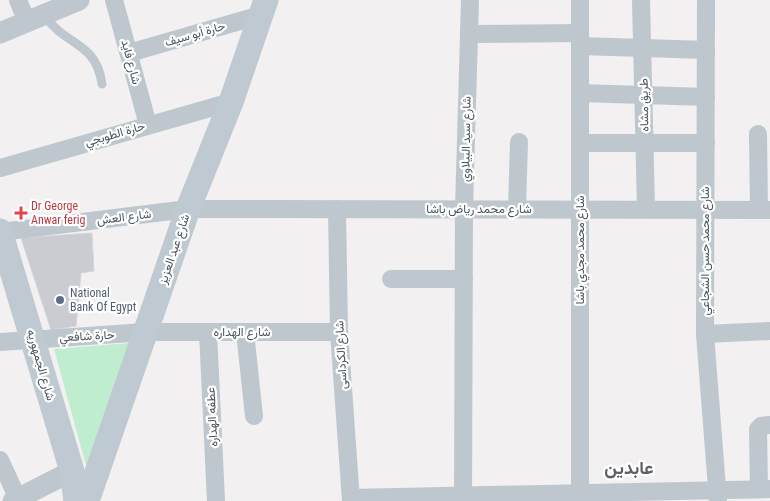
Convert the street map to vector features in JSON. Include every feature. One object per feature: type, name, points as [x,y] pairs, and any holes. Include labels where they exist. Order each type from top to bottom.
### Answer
[{"type":"main road","name":"شارع عبد العزيز","points":[[87,501],[188,209],[231,102],[264,7]]},
{"type":"main road","name":"شارع الجمهوريه","points":[[0,232],[72,471],[76,501]]},
{"type":"street","points":[[18,0],[36,19]]},
{"type":"street","points":[[0,33],[79,0]]},
{"type":"street","name":"شارع فايد","points":[[114,0],[148,125]]},
{"type":"street","name":"شارع سيد البيلاوي","points":[[463,498],[464,209],[470,0]]},
{"type":"street","name":"شارع محمد مجدي باشا","points":[[580,0],[580,497]]},
{"type":"street","name":"طريق مشاه","points":[[641,0],[646,210]]},
{"type":"street","name":"شارع محمد حسن الشجاعي","points":[[706,0],[705,334],[717,496]]},
{"type":"street","name":"حارة أبو سيف","points":[[129,53],[264,7]]},
{"type":"street","points":[[469,34],[580,40],[642,48],[706,50]]},
{"type":"street","points":[[580,93],[706,98]]},
{"type":"street","name":"حارة الطوبجي","points":[[0,168],[231,102]]},
{"type":"street","points":[[758,134],[764,210]]},
{"type":"street","points":[[517,209],[519,142]]},
{"type":"street","points":[[580,143],[706,143]]},
{"type":"street","name":"شارع محمد رياض باشا","points":[[188,209],[764,210]]},
{"type":"street","name":"شارع العش","points":[[0,232],[188,209]]},
{"type":"street","name":"شارع الكرداسى","points":[[337,209],[339,332],[351,500]]},
{"type":"street","points":[[391,279],[464,279]]},
{"type":"street","points":[[705,334],[770,331]]},
{"type":"street","name":"شارع الهداره","points":[[145,332],[339,332]]},
{"type":"street","name":"حارة شافعي","points":[[0,342],[145,332]]},
{"type":"street","name":"عطفه الهداره","points":[[208,332],[216,501]]},
{"type":"street","points":[[245,332],[254,416]]},
{"type":"street","points":[[351,500],[717,496],[764,489],[758,428],[770,425]]},
{"type":"street","points":[[0,460],[16,500],[72,471]]},
{"type":"lane","points":[[36,19],[88,50],[98,66],[102,84]]},
{"type":"green space","points":[[130,343],[87,469],[54,349]]},
{"type":"building","name":"National Bank Of Egypt","points":[[92,233],[94,271],[81,273],[76,326],[51,330],[21,238]]},
{"type":"place","name":"Dr George Anwar ferig","points":[[21,213]]},
{"type":"place","name":"National Bank Of Egypt","points":[[60,300]]},
{"type":"district","name":"عابدين","points":[[629,468]]}]
